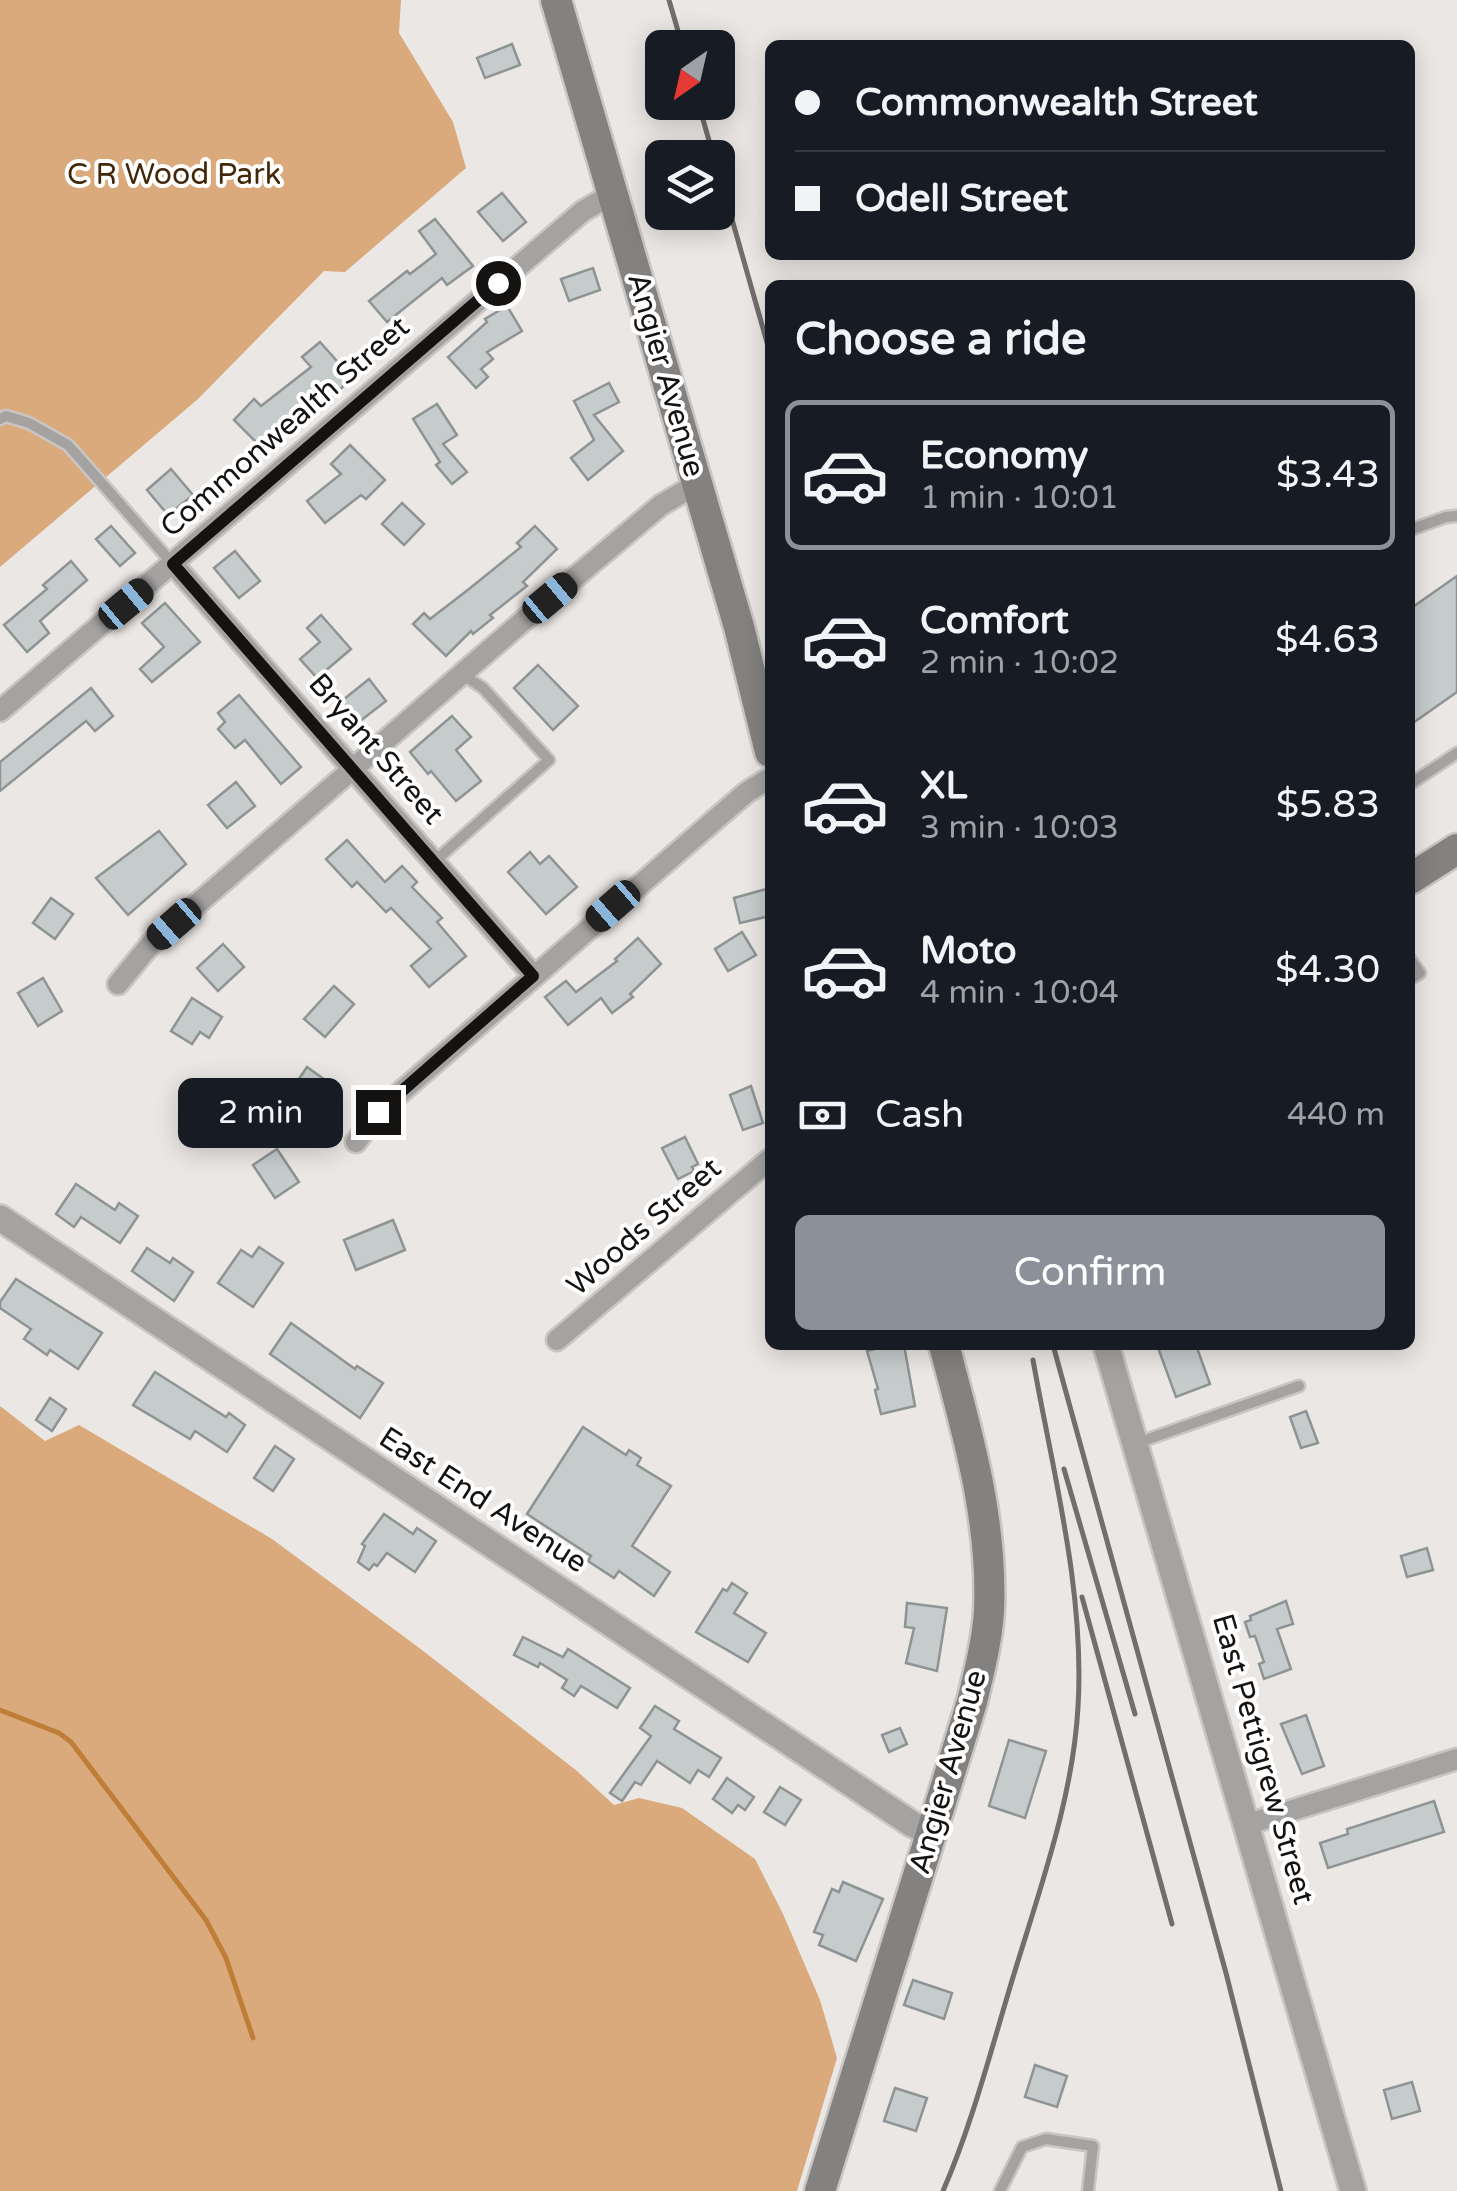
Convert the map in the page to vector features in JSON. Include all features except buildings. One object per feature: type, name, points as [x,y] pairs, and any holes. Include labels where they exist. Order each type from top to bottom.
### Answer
[{"type":"main road","name":"Angier Avenue","points":[[556,0],[739,627],[765,732]]},
{"type":"main road","points":[[1415,876],[1457,849]]},
{"type":"main road","name":"Angier Avenue","points":[[820,2191],[972,1702],[984,1650],[989,1594],[983,1505],[945,1350]]},
{"type":"street","name":"Commonwealth Street","points":[[0,712],[583,211],[613,194]]},
{"type":"street","points":[[118,984],[150,945],[462,674],[661,506],[697,484]]},
{"type":"street","name":"Bryant Street","points":[[173,564],[533,976]]},
{"type":"street","points":[[356,1142],[378,1112],[747,792],[765,781]]},
{"type":"street","name":"Woods Street","points":[[557,1340],[765,1169]]},
{"type":"street","name":"East End Avenue","points":[[0,1218],[931,1833]]},
{"type":"street","name":"East Pettigrew Street","points":[[1108,1350],[1353,2191]]},
{"type":"street","points":[[1248,1824],[1457,1759]]},
{"type":"lane","points":[[0,419],[6,416],[29,423],[68,445],[173,564]]},
{"type":"lane","points":[[1415,528],[1457,516]]},
{"type":"lane","points":[[434,860],[549,760],[483,688],[462,674]]},
{"type":"lane","points":[[1415,781],[1457,753]]},
{"type":"lane","points":[[1136,1443],[1300,1386]]},
{"type":"lane","points":[[1000,2191],[1022,2147],[1046,2138],[1093,2146],[1088,2191]]},
{"type":"green space","name":"C R Wood Park","points":[[0,0],[401,0],[399,33],[453,122],[466,168],[345,272],[324,271],[198,399],[0,567]]},
{"type":"green space","points":[[0,1406],[45,1441],[79,1425],[272,1539],[422,1650],[577,1771],[614,1805],[639,1798],[682,1808],[755,1859],[820,2000],[837,2058],[797,2191],[0,2191]]},
{"type":"waterway","points":[[0,1710],[59,1733],[71,1742],[206,1920],[226,1958],[253,2038]]},
{"type":"railway","points":[[669,0],[678,30]]},
{"type":"railway","points":[[703,120],[709,140]]},
{"type":"railway","points":[[735,230],[765,335]]},
{"type":"railway","points":[[1054,1350],[1226,1973],[1281,2191]]},
{"type":"railway","points":[[943,2191],[973,2111],[1044,1876],[1075,1741],[1077,1620],[1058,1489],[1033,1360]]},
{"type":"railway","points":[[1064,1469],[1135,1714]]},
{"type":"railway","points":[[1082,1597],[1172,1924]]},
{"type":"route","points":[[378,1112],[533,976],[173,564],[498,283]]}]
